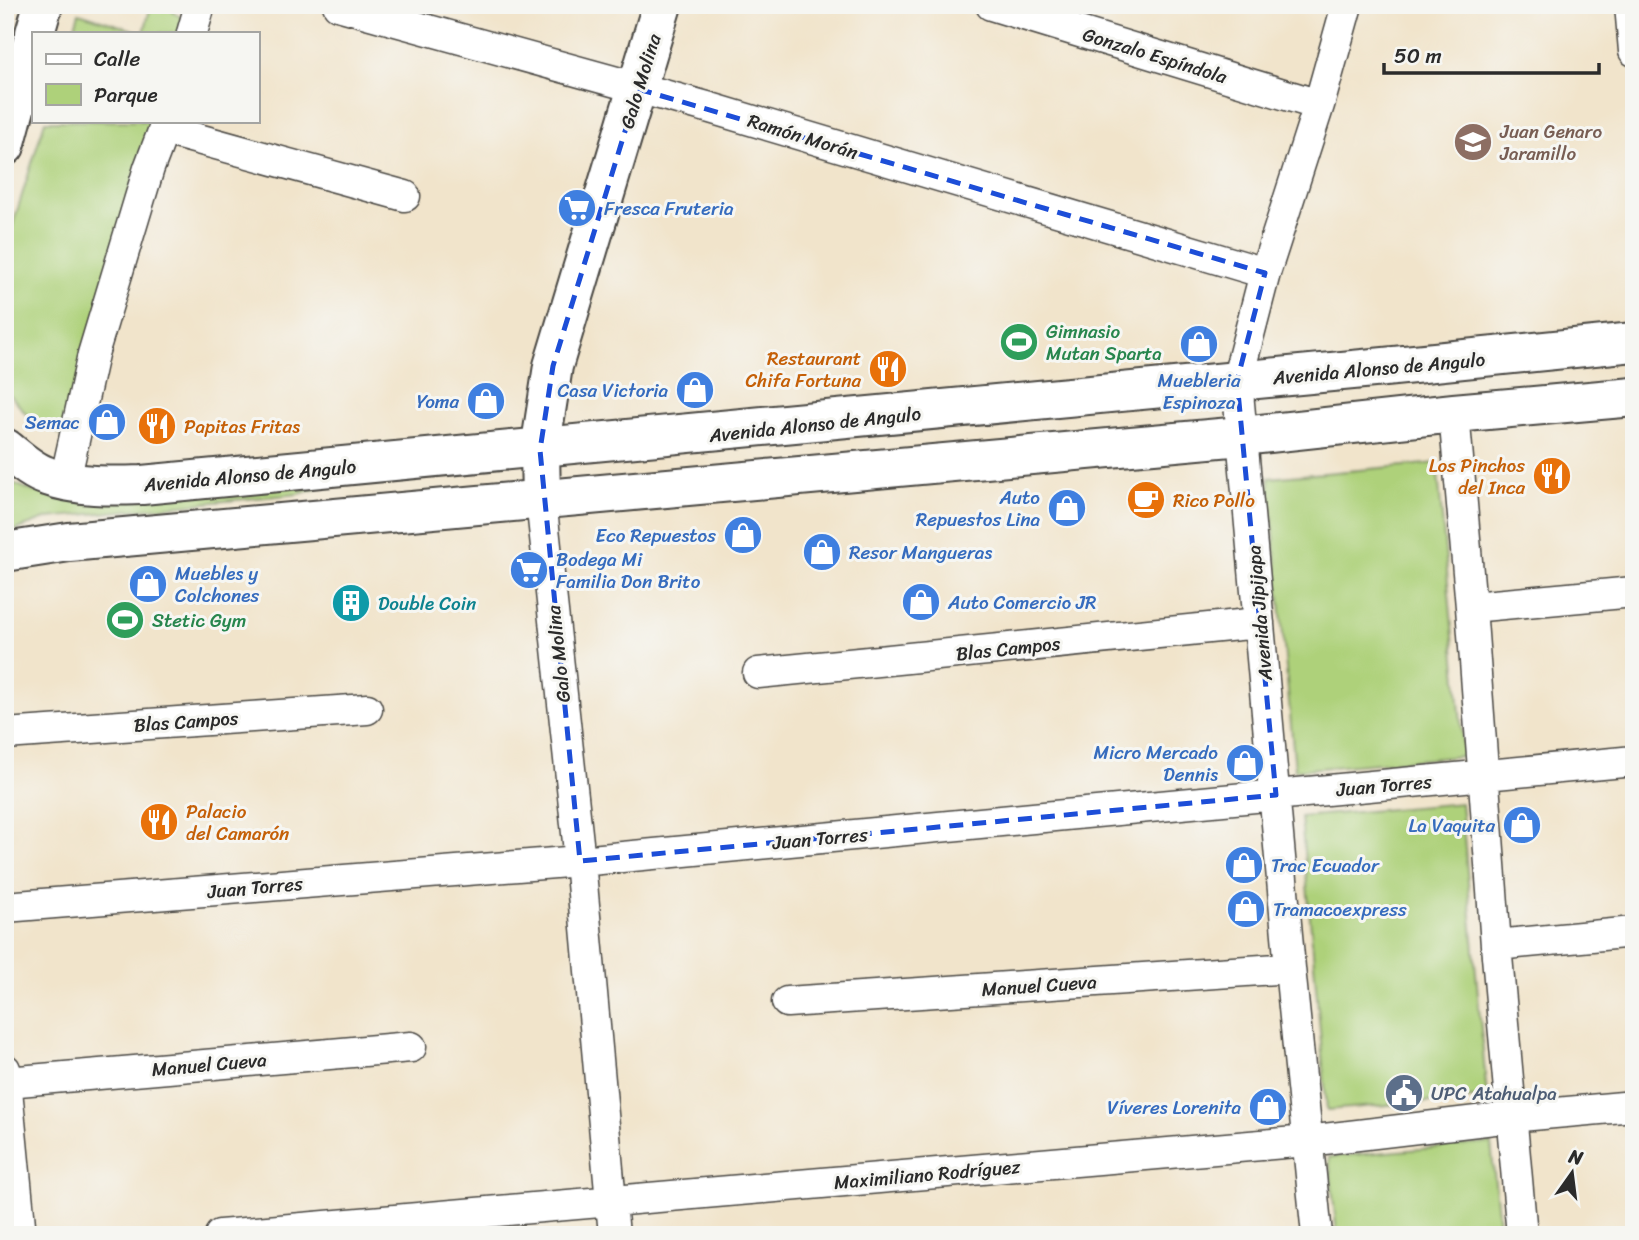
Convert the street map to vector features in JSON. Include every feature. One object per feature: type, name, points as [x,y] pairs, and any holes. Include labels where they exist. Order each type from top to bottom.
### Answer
[{"type":"main road","points":[[35,32],[43,5]]},
{"type":"main road","name":"Galo Molina","points":[[541,500],[540,450],[553,366],[662,5]]},
{"type":"main road","points":[[5,146],[32,45]]},
{"type":"main road","name":"Avenida Alonso de Angulo","points":[[5,448],[33,470],[47,477],[102,486],[142,485],[878,418],[1634,342]]},
{"type":"main road","points":[[5,552],[69,542],[1242,436],[1634,397]]},
{"type":"street","points":[[192,32],[200,5]]},
{"type":"street","name":"Ramón Morán","points":[[338,5],[707,107],[1265,273]]},
{"type":"street","name":"Gonzalo Espíndola","points":[[991,5],[1319,105]]},
{"type":"street","name":"Avenida Jipijapa","points":[[1317,1235],[1237,381],[1265,273],[1319,105],[1347,5]]},
{"type":"street","points":[[1630,5],[1634,51]]},
{"type":"street","points":[[65,481],[93,354],[149,168],[166,125],[405,196]]},
{"type":"street","points":[[1454,413],[1522,1235]]},
{"type":"street","name":"Galo Molina","points":[[541,500],[580,861],[614,1235]]},
{"type":"street","points":[[1471,607],[1634,592]]},
{"type":"street","name":"Blas Campos","points":[[758,673],[1259,624]]},
{"type":"street","name":"Blas Campos","points":[[5,734],[367,709]]},
{"type":"street","name":"Juan Torres","points":[[5,907],[580,861],[1634,761]]},
{"type":"street","points":[[1496,945],[1634,932]]},
{"type":"street","name":"Manuel Cueva","points":[[787,1002],[1290,968]]},
{"type":"street","name":"Manuel Cueva","points":[[6,1075],[411,1046]]},
{"type":"street","points":[[6,1075],[21,1235]]},
{"type":"street","name":"Maximiliano Rodríguez","points":[[220,1235],[1307,1141],[1511,1117],[1634,1106]]},
{"type":"highlighted area","points":[[638,89],[1265,273],[1237,381],[1276,795],[580,861],[540,450],[553,366]]},
{"type":"green space","points":[[151,5],[165,5],[188,23],[185,32],[144,32]]},
{"type":"green space","points":[[79,13],[140,32],[73,32]]},
{"type":"green space","points":[[45,122],[159,122],[65,437],[28,416],[5,389],[5,250]]},
{"type":"green space","points":[[1437,463],[1464,756],[1295,770],[1269,478]]},
{"type":"green space","points":[[5,480],[35,492],[345,480],[299,494],[48,518],[5,534]]},
{"type":"green space","points":[[1461,803],[1487,1097],[1327,1110],[1301,817]]},
{"type":"green space","points":[[1491,1143],[1500,1235],[1337,1235],[1329,1157]]},
{"type":"place","name":"Juan Genaro Jaramillo","points":[[1473,142]]},
{"type":"place","name":"Fresca Fruteria","points":[[577,208]]},
{"type":"place","name":"Gimnasio Mutan Sparta","points":[[1019,342]]},
{"type":"place","name":"Muebleria Espinoza","points":[[1199,344]]},
{"type":"place","name":"Restaurant Chifa Fortuna","points":[[888,369]]},
{"type":"place","name":"Casa Victoria","points":[[695,390]]},
{"type":"place","name":"Yoma","points":[[486,401]]},
{"type":"place","name":"Semac","points":[[107,422]]},
{"type":"place","name":"Papitas Fritas","points":[[157,426]]},
{"type":"place","name":"Los Pinchos del Inca","points":[[1552,476]]},
{"type":"place","name":"Rico Pollo","points":[[1146,500]]},
{"type":"place","name":"Auto Repuestos Lina","points":[[1067,508]]},
{"type":"place","name":"Eco Repuestos","points":[[743,535]]},
{"type":"place","name":"Resor Mangueras","points":[[822,552]]},
{"type":"place","name":"Bodega Mi Familia Don Brito","points":[[529,570]]},
{"type":"place","name":"Muebles y Colchones","points":[[148,584]]},
{"type":"place","name":"Auto Comercio JR","points":[[921,602]]},
{"type":"place","name":"Double Coin","points":[[351,603]]},
{"type":"place","name":"Stetic Gym","points":[[125,620]]},
{"type":"place","name":"Micro Mercado Dennis","points":[[1245,763]]},
{"type":"place","name":"Palacio del Camarón","points":[[159,822]]},
{"type":"place","name":"La Vaquita","points":[[1522,825]]},
{"type":"place","name":"Trac Ecuador","points":[[1244,865]]},
{"type":"place","name":"Tramacoexpress","points":[[1246,909]]},
{"type":"place","name":"UPC Atahualpa","points":[[1404,1093]]},
{"type":"place","name":"Víveres Lorenita","points":[[1268,1107]]}]
